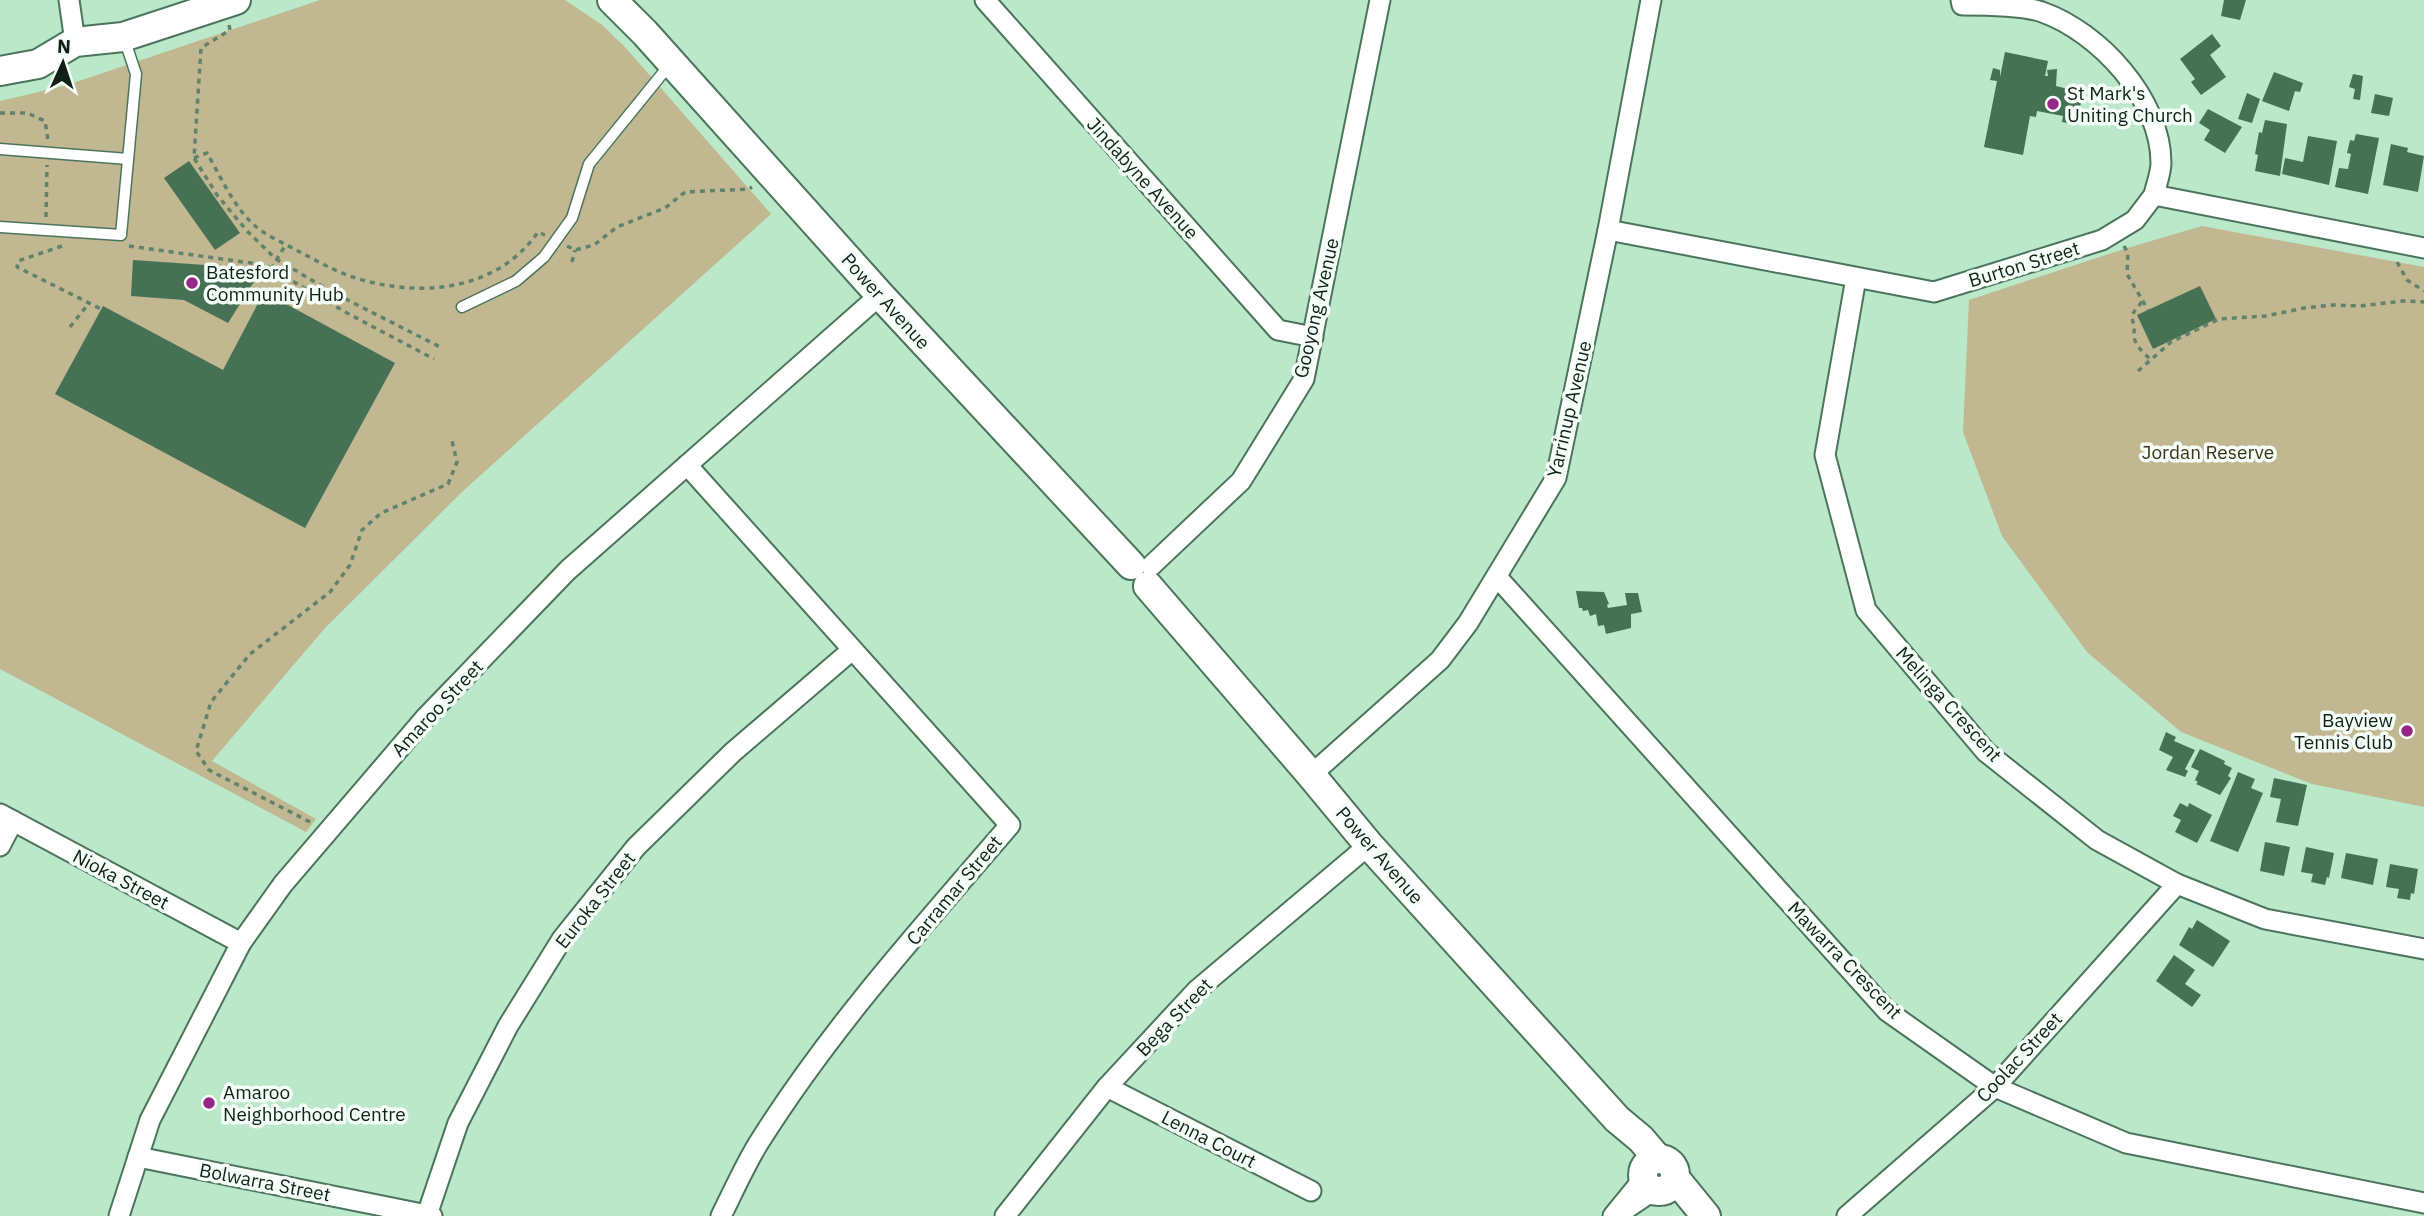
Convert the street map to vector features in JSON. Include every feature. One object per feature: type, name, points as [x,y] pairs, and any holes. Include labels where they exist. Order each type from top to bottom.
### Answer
[{"type":"street","points":[[69,0],[75,42]]},
{"type":"street","name":"Power Avenue","points":[[612,0],[645,33],[880,295],[1143,572],[1369,845],[1617,1119],[1624,1137],[1656,1177],[1696,1216]]},
{"type":"street","name":"Power Avenue","points":[[622,0],[645,33]]},
{"type":"street","name":"Jindabyne Avenue","points":[[985,0],[1278,330],[1312,337]]},
{"type":"street","name":"Gooyong Avenue","points":[[1143,572],[1241,481],[1304,379],[1380,0]]},
{"type":"street","name":"Yarrinup Avenue","points":[[1311,775],[1440,660],[1468,623],[1556,478],[1608,230],[1651,0]]},
{"type":"street","points":[[1961,0],[1962,5],[1993,5],[2040,11],[2081,32],[2112,58],[2140,94],[2155,129],[2161,164],[2154,195],[2424,248]]},
{"type":"street","points":[[0,71],[38,64],[75,42],[123,37],[215,4]]},
{"type":"street","name":"Burton Street","points":[[1608,230],[1934,292],[2102,240],[2135,220],[2154,195]]},
{"type":"street","name":"Melinga Crescent","points":[[1856,278],[1825,455],[1866,610],[1986,752],[2097,840],[2177,884],[2265,919],[2424,949]]},
{"type":"street","name":"Amaroo Street","points":[[119,1216],[150,1120],[241,943],[283,884],[426,717],[568,570],[880,295]]},
{"type":"street","name":"Carramar Street","points":[[687,465],[1010,825],[912,939],[830,1041],[757,1146],[721,1216]]},
{"type":"street","name":"Mawarra Crescent","points":[[1497,577],[1887,1011],[1994,1087],[2126,1143],[2424,1203]]},
{"type":"street","name":"Euroka Street","points":[[430,1216],[458,1123],[508,1026],[562,939],[636,847],[733,752],[852,650]]},
{"type":"street","points":[[0,846],[6,818]]},
{"type":"street","name":"Nioka Street","points":[[6,818],[241,943]]},
{"type":"street","name":"Bega Street","points":[[1005,1216],[1107,1087],[1197,990],[1369,845]]},
{"type":"street","name":"Coolac Street","points":[[1847,1216],[1994,1087],[2177,884]]},
{"type":"street","name":"Lenna Court","points":[[1107,1087],[1311,1191]]},
{"type":"street","name":"Bolwarra Street","points":[[138,1157],[430,1216]]},
{"type":"street","points":[[1614,1216],[1656,1177]]},
{"type":"street","name":"Power Avenue","points":[[1656,1177],[1706,1216]]},
{"type":"lane","points":[[0,227],[121,235],[136,74],[123,37]]},
{"type":"lane","points":[[462,307],[516,281],[544,257],[572,218],[589,164],[671,63]]},
{"type":"lane","points":[[0,149],[128,159]]},
{"type":"path","points":[[215,4],[230,30],[201,48],[194,158],[218,195],[248,232],[276,259],[440,347]]},
{"type":"path","points":[[0,113],[27,113],[45,121],[48,152],[44,240],[64,242]]},
{"type":"path","points":[[194,158],[207,153],[239,208],[255,226],[286,244],[359,279],[401,287],[434,289],[470,283],[499,269],[527,247],[538,232],[575,250],[594,245],[617,227],[665,208],[685,192],[749,189],[769,171]]},
{"type":"path","points":[[248,232],[255,226]]},
{"type":"path","points":[[2116,232],[2128,253],[2127,274],[2148,310]]},
{"type":"path","points":[[74,242],[18,261],[17,267],[101,309]]},
{"type":"path","points":[[2396,243],[2398,266],[2407,280],[2424,291]]},
{"type":"path","points":[[271,269],[286,244]]},
{"type":"path","points":[[126,246],[265,265],[434,359]]},
{"type":"path","points":[[572,262],[575,250]]},
{"type":"path","points":[[347,313],[353,302]]},
{"type":"path","points":[[2143,302],[2131,319],[2138,348],[2151,360]]},
{"type":"path","points":[[2138,371],[2171,342],[2219,319],[2266,316],[2304,307],[2424,302]]},
{"type":"path","points":[[70,327],[89,303]]},
{"type":"path","points":[[327,832],[209,770],[196,751],[211,702],[250,654],[330,592],[350,565],[362,530],[381,513],[448,484],[457,462],[452,441]]},
{"type":"green space","points":[[320,0],[565,0],[602,25],[625,47],[771,214],[463,491],[325,628],[212,761],[316,819],[306,832],[0,669],[0,101],[64,86]]},
{"type":"green space","name":"Jordan Reserve","points":[[2202,226],[2424,267],[2424,807],[2312,784],[2181,732],[2087,652],[2002,536],[1963,432],[1969,300]]},
{"type":"building","points":[[2224,0],[2246,0],[2240,20],[2221,16]]},
{"type":"building","points":[[2212,34],[2221,46],[2210,55],[2226,77],[2201,95],[2191,82],[2195,79],[2180,59]]},
{"type":"building","points":[[2005,52],[2048,61],[2045,76],[2048,76],[2047,70],[2057,69],[2056,86],[2084,93],[2077,117],[2078,125],[2062,122],[2063,116],[2037,111],[2036,117],[2030,116],[2023,155],[1984,147],[1997,81],[1990,80],[1993,68],[2000,70],[2000,77]]},
{"type":"building","points":[[2274,72],[2303,83],[2300,92],[2295,91],[2289,111],[2262,101]]},
{"type":"building","points":[[2353,74],[2363,76],[2360,100],[2353,99],[2355,89],[2349,87]]},
{"type":"building","points":[[2247,93],[2260,99],[2252,123],[2238,119]]},
{"type":"building","points":[[2375,94],[2393,98],[2389,116],[2371,113]]},
{"type":"building","points":[[2208,109],[2242,127],[2225,153],[2204,140],[2210,130],[2199,123]]},
{"type":"building","points":[[2265,120],[2287,124],[2280,176],[2255,171],[2259,132],[2262,133]]},
{"type":"building","points":[[2356,134],[2379,138],[2368,194],[2335,187],[2339,168],[2348,169],[2351,154],[2347,153],[2350,140],[2354,141]]},
{"type":"building","points":[[2308,136],[2337,141],[2329,185],[2282,174],[2285,158],[2303,162]]},
{"type":"building","points":[[2391,144],[2424,156],[2418,192],[2383,185]]},
{"type":"building","points":[[189,161],[240,233],[215,250],[164,178]]},
{"type":"building","name":"Batesford Community Hub","points":[[133,260],[262,269],[228,323],[184,300],[131,296]]},
{"type":"building","points":[[2200,286],[2216,319],[2153,349],[2137,315]]},
{"type":"building","points":[[264,292],[395,363],[305,528],[55,394],[103,306],[223,370]]},
{"type":"building","points":[[1576,591],[1604,592],[1608,608],[1627,605],[1625,593],[1638,593],[1642,612],[1631,614],[1631,628],[1606,634],[1604,625],[1598,626],[1596,614],[1590,616],[1588,610],[1579,608]]},
{"type":"building","points":[[2166,732],[2176,737],[2174,741],[2195,750],[2185,769],[2188,771],[2185,777],[2166,770],[2173,757],[2159,750]]},
{"type":"building","points":[[2200,749],[2225,761],[2224,764],[2232,768],[2228,776],[2231,778],[2220,795],[2196,784],[2199,771],[2191,767]]},
{"type":"building","points":[[2238,772],[2255,779],[2251,788],[2263,793],[2238,852],[2210,841]]},
{"type":"building","points":[[2274,778],[2307,785],[2298,826],[2276,822],[2281,799],[2270,797]]},
{"type":"building","points":[[2180,803],[2188,807],[2189,803],[2212,815],[2197,843],[2175,832],[2181,820],[2173,816]]},
{"type":"building","points":[[2265,842],[2290,847],[2284,876],[2260,871]]},
{"type":"building","points":[[2306,847],[2334,853],[2325,885],[2311,882],[2313,874],[2301,872]]},
{"type":"building","points":[[2346,853],[2378,859],[2373,885],[2341,878]]},
{"type":"building","points":[[2390,864],[2418,869],[2414,894],[2411,893],[2410,900],[2397,898],[2399,889],[2386,887]]},
{"type":"building","points":[[2197,920],[2230,941],[2213,967],[2179,945],[2189,927],[2192,929]]},
{"type":"building","points":[[2174,955],[2195,970],[2185,984],[2201,995],[2192,1007],[2156,981]]},
{"type":"place","name":"St Mark's Uniting Church","points":[[2053,104]]},
{"type":"place","name":"Batesford Community Hub","points":[[192,283]]},
{"type":"place","name":"Bayview Tennis Club","points":[[2407,731]]},
{"type":"place","name":"Amaroo Neighborhood Centre","points":[[209,1103]]}]
